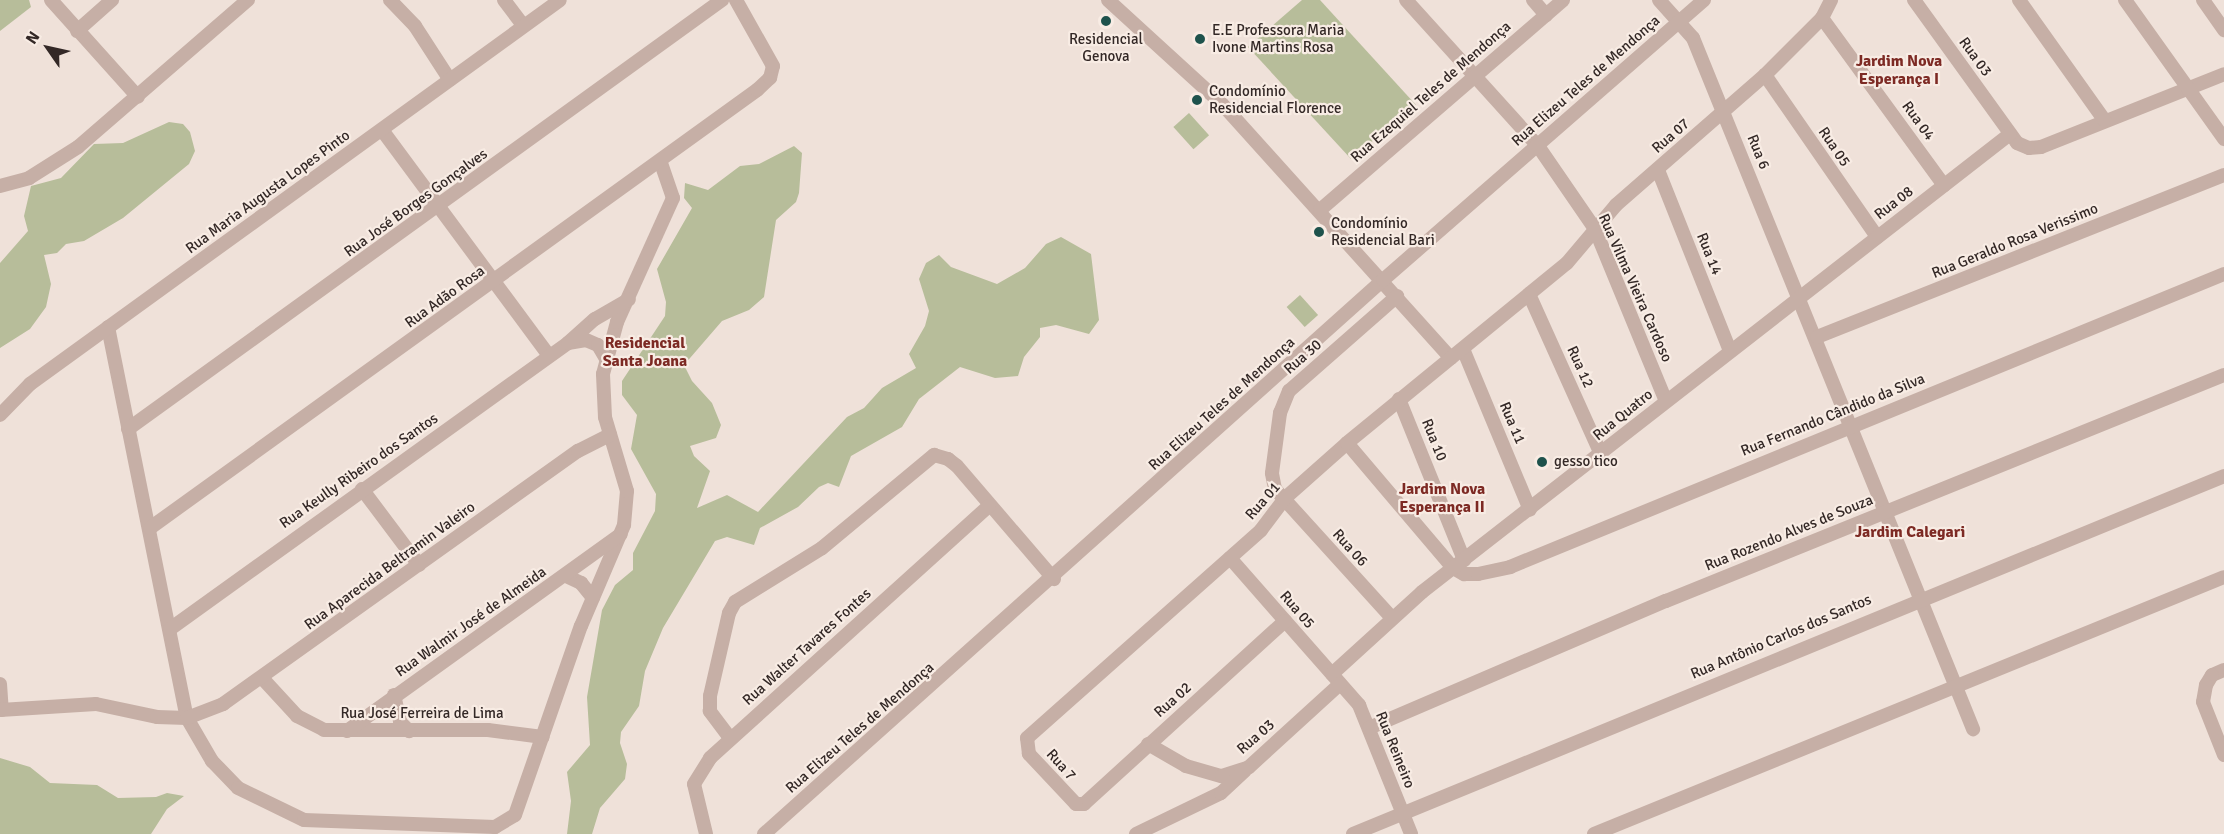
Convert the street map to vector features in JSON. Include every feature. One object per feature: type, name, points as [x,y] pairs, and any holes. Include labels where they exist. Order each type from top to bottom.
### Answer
[{"type":"street","points":[[51,0],[138,96]]},
{"type":"street","points":[[77,31],[112,0]]},
{"type":"street","points":[[0,186],[54,165],[138,96],[248,0]]},
{"type":"street","points":[[390,0],[415,26],[450,80]]},
{"type":"street","points":[[504,0],[523,25]]},
{"type":"street","name":"Rua Maria Augusta Lopes Pinto","points":[[0,415],[30,384],[560,0]]},
{"type":"street","name":"Rua José Borges Gonçalves","points":[[128,429],[439,207],[722,0]]},
{"type":"street","name":"Rua Adão Rosa","points":[[150,528],[757,90],[770,78],[773,66],[736,0]]},
{"type":"street","points":[[1108,0],[1222,104],[1383,279],[1451,358]]},
{"type":"street","name":"Rua Vilma Vieira Cardoso","points":[[1406,0],[1538,146],[1595,230],[1666,401]]},
{"type":"street","points":[[1533,0],[1546,15]]},
{"type":"street","name":"Rua Ezequiel Teles de Mendonça","points":[[1320,210],[1563,0]]},
{"type":"street","name":"Rua 6","points":[[1659,0],[1693,38],[1798,299],[1817,337],[1921,597],[1958,683],[1973,729]]},
{"type":"street","name":"Rua Elizeu Teles de Mendonça","points":[[764,834],[1054,579],[1383,279],[1704,0]]},
{"type":"street","name":"Rua 07","points":[[1529,294],[1567,263],[1595,230],[1658,170],[1765,75],[1822,18],[1831,0]]},
{"type":"street","name":"Rua 03","points":[[1914,0],[2010,134]]},
{"type":"street","points":[[2019,0],[2105,121]]},
{"type":"street","points":[[2125,0],[2224,139]]},
{"type":"street","points":[[2203,0],[2224,30]]},
{"type":"street","name":"Rua 04","points":[[1822,18],[1944,185]]},
{"type":"street","points":[[2010,134],[2017,143],[2041,147],[2224,74]]},
{"type":"street","name":"Rua 05","points":[[1765,75],[1876,237]]},
{"type":"street","points":[[382,130],[549,356]]},
{"type":"street","name":"Rua 08","points":[[1798,299],[2010,134]]},
{"type":"street","points":[[108,327],[171,629],[187,718],[212,761],[238,788],[304,820],[345,824],[495,827],[508,822],[515,815],[536,735],[622,533],[627,491],[610,435],[603,394],[605,357],[673,198],[660,161]]},
{"type":"street","name":"Rua 14","points":[[1658,170],[1730,351]]},
{"type":"street","name":"Rua Geraldo Rosa Verissimo","points":[[1817,337],[2224,175]]},
{"type":"street","name":"Rua Fernando Cândido da Silva","points":[[1459,564],[1464,574],[1478,574],[1510,567],[1853,424],[2224,274]]},
{"type":"street","name":"Rua 01","points":[[1027,738],[1230,558],[1275,516],[1284,499],[1347,443],[1529,294]]},
{"type":"street","name":"Rua 12","points":[[1529,294],[1600,454]]},
{"type":"street","name":"Rua 30","points":[[1284,499],[1275,489],[1272,473],[1283,401],[1289,391],[1397,296]]},
{"type":"street","name":"Rua Keully Ribeiro dos Santos","points":[[171,629],[549,356],[595,319],[629,299]]},
{"type":"street","name":"Rua Quatro","points":[[1336,679],[1392,618],[1798,299]]},
{"type":"street","points":[[568,342],[586,340],[598,345],[605,357]]},
{"type":"street","name":"Rua 11","points":[[1463,349],[1530,510]]},
{"type":"street","name":"Rua Rozendo Alves de Souza","points":[[1369,728],[1887,512],[2224,375]]},
{"type":"street","name":"Rua 10","points":[[1399,399],[1459,564]]},
{"type":"street","name":"Rua Aparecida Beltramin Valeiro","points":[[187,718],[223,704],[263,679],[578,451],[610,435]]},
{"type":"street","points":[[1347,443],[1459,564]]},
{"type":"street","points":[[730,738],[710,711],[710,696],[729,613],[735,602],[822,548],[934,455],[948,459],[957,466],[1054,579]]},
{"type":"street","name":"Rua Antônio Carlos dos Santos","points":[[1353,834],[1921,597],[2224,476]]},
{"type":"street","points":[[362,489],[419,565]]},
{"type":"street","name":"Rua 06","points":[[1284,499],[1392,618]]},
{"type":"street","name":"Rua Walter Tavares Fontes","points":[[706,834],[694,784],[710,758],[989,506]]},
{"type":"street","name":"Rua Walmir José de Almeida","points":[[347,731],[394,695],[566,576],[622,533]]},
{"type":"street","name":"Rua 05","points":[[1230,558],[1336,679]]},
{"type":"street","name":"Rua Walmir José de Almeida","points":[[566,576],[581,583],[593,598]]},
{"type":"street","points":[[1594,834],[1958,683],[2224,577]]},
{"type":"street","name":"Rua 02","points":[[1084,804],[1285,621]]},
{"type":"street","points":[[2218,673],[2206,684],[2203,702],[2224,754]]},
{"type":"street","name":"Rua José Ferreira de Lima","points":[[263,679],[291,710],[309,724],[347,731],[536,735]]},
{"type":"street","name":"Rua 03","points":[[1148,744],[1202,772],[1222,776],[1249,767],[1336,679]]},
{"type":"street","name":"Rua Reineiro","points":[[1336,679],[1359,705],[1411,834]]},
{"type":"street","points":[[0,684],[1,710],[96,704],[157,717],[187,718]]},
{"type":"street","name":"Rua Walmir José de Almeida","points":[[394,695],[397,714],[409,731]]},
{"type":"street","name":"Rua 7","points":[[1027,738],[1029,754],[1076,804],[1084,804]]},
{"type":"street","points":[[1136,834],[1221,792],[1249,767]]},
{"type":"green space","points":[[0,0],[29,0],[31,7],[0,31]]},
{"type":"green space","points":[[1302,0],[1320,0],[1416,105],[1351,159],[1248,47]]},
{"type":"green space","points":[[1189,113],[1209,135],[1193,149],[1173,127]]},
{"type":"green space","points":[[169,122],[183,124],[190,132],[195,151],[189,164],[123,218],[84,241],[66,244],[57,253],[44,255],[51,284],[46,307],[30,329],[0,348],[0,263],[28,231],[24,216],[31,186],[61,178],[94,144],[123,143]]},
{"type":"green space","points":[[794,146],[802,153],[799,193],[796,202],[776,220],[764,297],[749,310],[722,321],[684,365],[692,381],[712,403],[721,425],[716,438],[690,446],[694,456],[710,471],[697,508],[727,495],[758,512],[847,417],[864,408],[882,388],[916,368],[909,354],[925,326],[929,311],[919,279],[926,263],[939,255],[951,267],[997,284],[1025,268],[1046,244],[1061,237],[1091,254],[1099,320],[1089,334],[1056,325],[1040,328],[1040,337],[1024,357],[1018,376],[995,378],[960,367],[919,399],[902,427],[851,456],[839,487],[828,483],[819,487],[798,507],[760,528],[754,545],[727,537],[715,541],[663,628],[645,671],[639,706],[621,732],[620,743],[627,764],[625,779],[600,808],[592,834],[567,834],[571,801],[567,772],[590,745],[587,697],[602,610],[615,585],[633,570],[633,553],[655,511],[656,494],[631,449],[637,415],[622,395],[622,381],[665,316],[666,302],[657,269],[692,208],[684,198],[685,183],[708,190],[740,166],[759,164]]},
{"type":"green space","points":[[1300,295],[1318,315],[1305,327],[1287,307]]},
{"type":"green space","points":[[0,758],[30,767],[50,783],[97,785],[118,798],[156,797],[167,793],[184,796],[167,809],[151,834],[0,834]]},
{"type":"place","name":"Residencial Genova","points":[[1106,21]]},
{"type":"place","name":"E.E Professora Maria Ivone Martins Rosa","points":[[1200,39]]},
{"type":"place","name":"Condomínio Residencial Florence","points":[[1197,100]]},
{"type":"place","name":"Condomínio Residencial Bari","points":[[1319,232]]},
{"type":"place","name":"gesso tico","points":[[1542,462]]},
{"type":"district","name":"Jardim Nova Esperança I","points":[[1899,70]]},
{"type":"district","name":"Residencial Santa Joana","points":[[645,352]]},
{"type":"district","name":"Jardim Nova Esperança II","points":[[1442,498]]},
{"type":"district","name":"Jardim Calegari","points":[[1910,532]]}]
